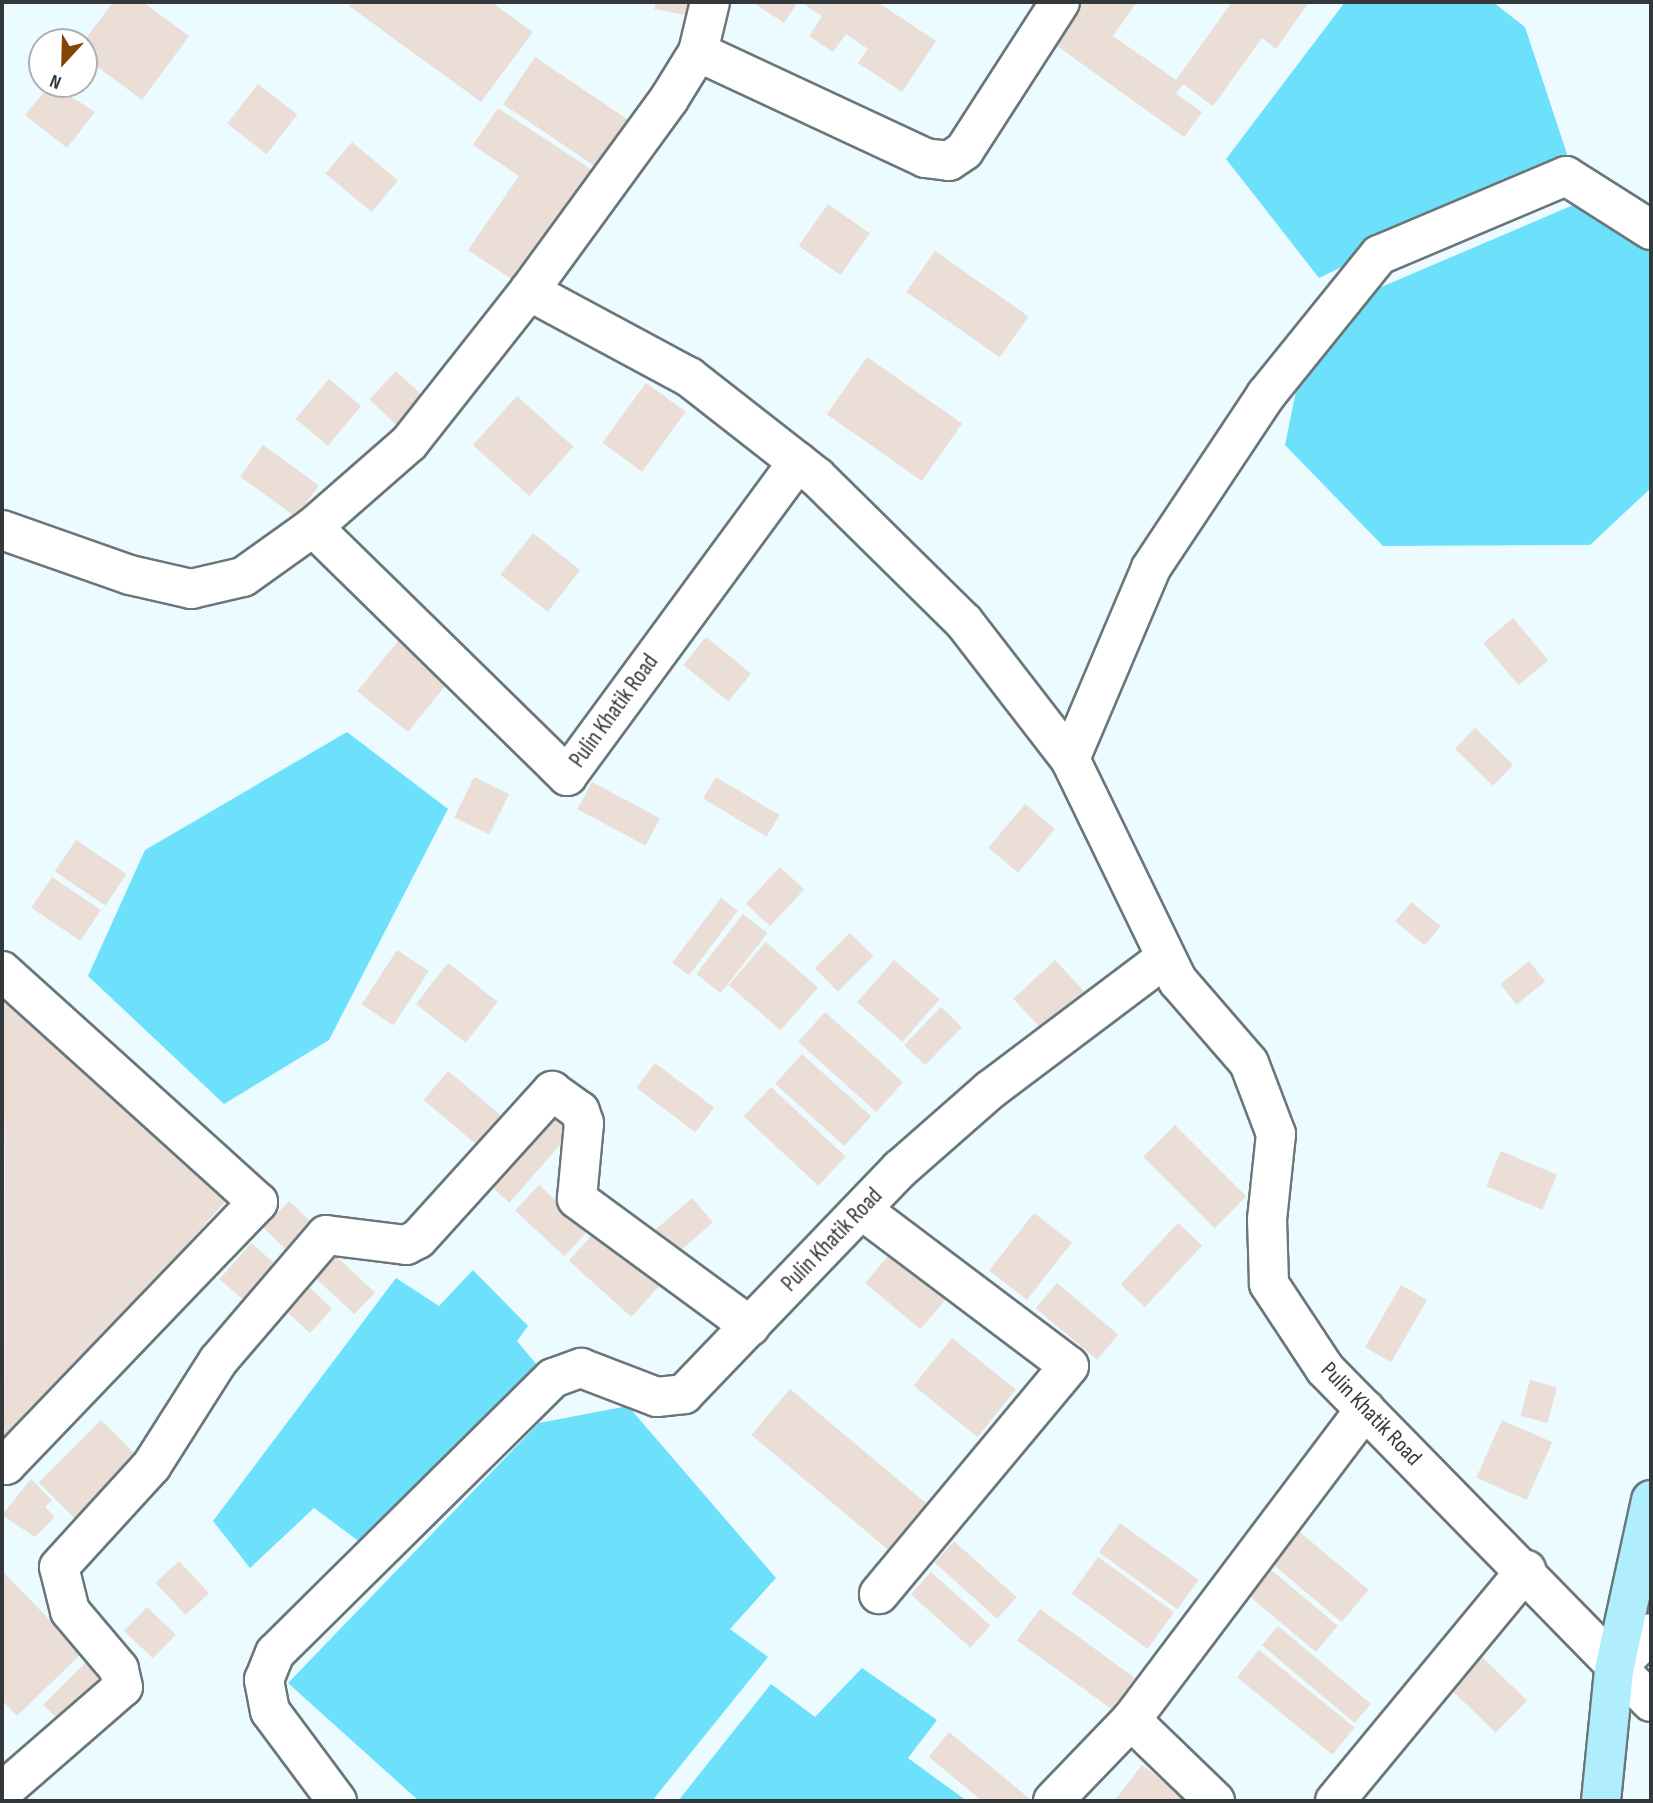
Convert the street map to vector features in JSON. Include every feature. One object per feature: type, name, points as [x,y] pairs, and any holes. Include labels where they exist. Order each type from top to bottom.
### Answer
[{"type":"main road","points":[[1601,1801],[1614,1670],[1651,1500]]},
{"type":"street","points":[[2,530],[130,575],[191,589],[243,577],[313,527],[409,443],[529,291],[698,52],[710,2]]},
{"type":"street","points":[[698,52],[925,158],[949,161],[964,151],[1060,2]]},
{"type":"street","points":[[1070,759],[1151,568],[1266,396],[1379,255],[1566,176],[1651,230]]},
{"type":"street","name":"Pulin Khatik Road","points":[[529,291],[689,377],[798,462],[964,622],[1070,759],[1178,981],[1250,1063],[1276,1134],[1266,1219],[1269,1284],[1325,1369],[1526,1570],[1614,1670],[1651,1702]]},
{"type":"street","name":"Pulin Khatik Road","points":[[313,527],[567,776],[798,462]]},
{"type":"street","name":"Pulin Khatik Road","points":[[337,1801],[270,1711],[264,1680],[275,1653],[553,1378],[581,1368],[657,1397],[684,1394],[862,1210],[990,1090],[1165,958]]},
{"type":"street","points":[[2,971],[258,1202],[6,1465],[2,1462]]},
{"type":"street","points":[[2,1792],[123,1687],[119,1669],[70,1611],[59,1567],[152,1465],[218,1361],[326,1235],[407,1245],[418,1239],[552,1091],[580,1111],[583,1123],[578,1199],[750,1326]]},
{"type":"street","points":[[862,1210],[1069,1366],[879,1594]]},
{"type":"street","points":[[1053,1801],[1131,1720],[1365,1409]]},
{"type":"street","points":[[1335,1801],[1526,1570]]},
{"type":"street","points":[[1614,1670],[1651,1633]]},
{"type":"street","points":[[1131,1720],[1215,1801]]},
{"type":"water","points":[[1345,2],[1493,2],[1525,27],[1568,157],[1319,278],[1226,159]]},
{"type":"water","points":[[1592,197],[1651,245],[1651,488],[1590,545],[1383,546],[1285,445],[1311,317]]},
{"type":"water","points":[[347,732],[448,809],[329,1040],[224,1104],[88,976],[145,850]]},
{"type":"water","points":[[473,1270],[528,1326],[517,1341],[542,1371],[372,1551],[314,1508],[250,1568],[213,1521],[396,1278],[439,1306]]},
{"type":"water","points":[[628,1406],[776,1578],[730,1629],[768,1657],[652,1801],[419,1801],[288,1683],[539,1423]]},
{"type":"water","points":[[862,1668],[937,1720],[908,1758],[967,1801],[678,1801],[771,1684],[815,1717]]},
{"type":"building","points":[[113,2],[143,2],[189,36],[142,100],[98,67],[98,28],[94,28]]},
{"type":"building","points":[[352,2],[491,2],[533,32],[481,102],[349,6]]},
{"type":"building","points":[[656,2],[693,2],[691,16],[654,9]]},
{"type":"building","points":[[752,2],[798,2],[784,23]]},
{"type":"building","points":[[801,2],[877,2],[936,41],[902,92],[858,63],[868,49],[846,34],[833,52],[809,36],[822,16]]},
{"type":"building","points":[[1083,2],[1137,2],[1113,36],[1176,80],[1232,2],[1309,2],[1276,49],[1262,38],[1213,106],[1183,84],[1176,94],[1202,112],[1184,137],[1053,43]]},
{"type":"building","points":[[535,57],[630,121],[598,169],[503,104]]},
{"type":"building","points":[[258,84],[297,115],[267,154],[227,123]]},
{"type":"building","points":[[39,98],[73,98],[95,112],[67,148],[25,115]]},
{"type":"building","points":[[498,108],[592,170],[516,282],[468,250],[519,176],[473,145]]},
{"type":"building","points":[[352,142],[398,181],[372,212],[326,173]]},
{"type":"building","points":[[828,204],[870,233],[841,275],[799,246]]},
{"type":"building","points":[[935,251],[1028,316],[1000,357],[906,292]]},
{"type":"building","points":[[867,357],[962,424],[922,481],[827,414]]},
{"type":"building","points":[[396,371],[427,400],[400,428],[369,400]]},
{"type":"building","points":[[329,379],[361,406],[328,446],[296,419]]},
{"type":"building","points":[[646,383],[686,412],[642,472],[603,443]]},
{"type":"building","points":[[517,396],[573,447],[529,496],[473,445]]},
{"type":"building","points":[[263,445],[319,486],[296,517],[240,477]]},
{"type":"building","points":[[533,533],[580,570],[548,612],[500,575]]},
{"type":"building","points":[[1513,618],[1548,660],[1518,685],[1483,643]]},
{"type":"building","points":[[402,636],[453,677],[408,732],[357,691]]},
{"type":"building","points":[[706,637],[751,674],[728,701],[683,665]]},
{"type":"building","points":[[1475,728],[1513,765],[1493,786],[1455,749]]},
{"type":"building","points":[[474,777],[509,794],[489,835],[454,817]]},
{"type":"building","points":[[716,777],[779,815],[767,837],[703,798]]},
{"type":"building","points":[[592,782],[660,818],[645,846],[577,809]]},
{"type":"building","points":[[1025,804],[1055,829],[1018,873],[988,848]]},
{"type":"building","points":[[76,840],[127,874],[105,906],[55,872]]},
{"type":"building","points":[[780,867],[804,890],[770,926],[746,904]]},
{"type":"building","points":[[52,877],[101,910],[80,941],[31,908]]},
{"type":"building","points":[[721,898],[738,911],[689,975],[672,963]]},
{"type":"building","points":[[1411,902],[1441,926],[1425,945],[1395,921]]},
{"type":"building","points":[[743,914],[767,933],[721,993],[696,974]]},
{"type":"building","points":[[850,933],[873,956],[838,992],[815,968]]},
{"type":"building","points":[[766,942],[818,987],[781,1030],[729,985]]},
{"type":"building","points":[[397,950],[429,971],[393,1025],[362,1005]]},
{"type":"building","points":[[894,960],[939,999],[903,1042],[857,1002]]},
{"type":"building","points":[[1055,960],[1085,992],[1043,1031],[1013,999]]},
{"type":"building","points":[[1529,961],[1545,981],[1517,1004],[1500,984]]},
{"type":"building","points":[[448,963],[498,1002],[466,1043],[416,1004]]},
{"type":"building","points":[[2,984],[232,1194],[4,1451],[5,1167]]},
{"type":"building","points":[[941,1007],[962,1027],[925,1065],[904,1045]]},
{"type":"building","points":[[825,1012],[903,1082],[876,1112],[798,1042]]},
{"type":"building","points":[[802,1054],[871,1116],[844,1146],[775,1084]]},
{"type":"building","points":[[655,1063],[714,1108],[695,1132],[636,1088]]},
{"type":"building","points":[[448,1071],[511,1124],[486,1153],[424,1100]]},
{"type":"building","points":[[771,1087],[846,1157],[818,1186],[744,1116]]},
{"type":"building","points":[[551,1097],[580,1122],[509,1203],[481,1178]]},
{"type":"building","points":[[1175,1125],[1246,1196],[1215,1228],[1143,1157]]},
{"type":"building","points":[[1501,1151],[1557,1175],[1542,1210],[1486,1186]]},
{"type":"building","points":[[539,1185],[588,1231],[564,1256],[515,1211]]},
{"type":"building","points":[[692,1198],[713,1222],[675,1255],[654,1231]]},
{"type":"building","points":[[289,1201],[320,1231],[294,1257],[263,1228]]},
{"type":"building","points":[[1034,1213],[1072,1243],[1027,1300],[989,1271]]},
{"type":"building","points":[[1178,1223],[1202,1246],[1145,1307],[1121,1284]]},
{"type":"building","points":[[601,1225],[663,1281],[631,1317],[569,1261]]},
{"type":"building","points":[[251,1243],[285,1273],[253,1309],[220,1279]]},
{"type":"building","points":[[323,1244],[375,1292],[354,1314],[303,1266]]},
{"type":"building","points":[[898,1244],[953,1290],[920,1329],[865,1283]]},
{"type":"building","points":[[295,1274],[332,1309],[310,1333],[272,1298]]},
{"type":"building","points":[[1057,1283],[1118,1334],[1097,1360],[1036,1308]]},
{"type":"building","points":[[1401,1285],[1427,1300],[1391,1362],[1365,1347]]},
{"type":"building","points":[[952,1338],[1016,1390],[977,1437],[914,1385]]},
{"type":"building","points":[[1530,1380],[1557,1387],[1547,1423],[1520,1416]]},
{"type":"building","points":[[790,1389],[932,1508],[893,1554],[751,1435]]},
{"type":"building","points":[[101,1420],[147,1466],[85,1528],[39,1482]]},
{"type":"building","points":[[1502,1420],[1552,1442],[1527,1500],[1476,1478]]},
{"type":"building","points":[[31,1479],[52,1500],[45,1507],[55,1517],[35,1537],[2,1515]]},
{"type":"building","points":[[1120,1523],[1198,1580],[1177,1609],[1099,1552]]},
{"type":"building","points":[[1289,1523],[1369,1590],[1342,1622],[1262,1555]]},
{"type":"building","points":[[954,1541],[1016,1597],[997,1619],[935,1563]]},
{"type":"building","points":[[1098,1557],[1174,1612],[1148,1649],[1072,1593]]},
{"type":"building","points":[[1258,1559],[1338,1626],[1316,1652],[1236,1585]]},
{"type":"building","points":[[179,1561],[209,1593],[186,1615],[156,1583]]},
{"type":"building","points":[[2,1571],[82,1653],[17,1716],[2,1700]]},
{"type":"building","points":[[931,1572],[990,1626],[970,1648],[911,1594]]},
{"type":"building","points":[[147,1607],[176,1635],[153,1659],[124,1631]]},
{"type":"building","points":[[1040,1609],[1135,1678],[1112,1709],[1017,1641]]},
{"type":"building","points":[[1278,1626],[1371,1704],[1355,1723],[1262,1645]]},
{"type":"building","points":[[1259,1650],[1355,1727],[1333,1755],[1237,1677]]},
{"type":"building","points":[[92,1656],[115,1679],[67,1728],[43,1705]]},
{"type":"building","points":[[1481,1656],[1527,1700],[1496,1733],[1450,1688]]},
{"type":"building","points":[[949,1732],[1030,1799],[982,1801],[929,1757]]},
{"type":"building","points":[[1142,1765],[1190,1801],[1114,1801]]}]
